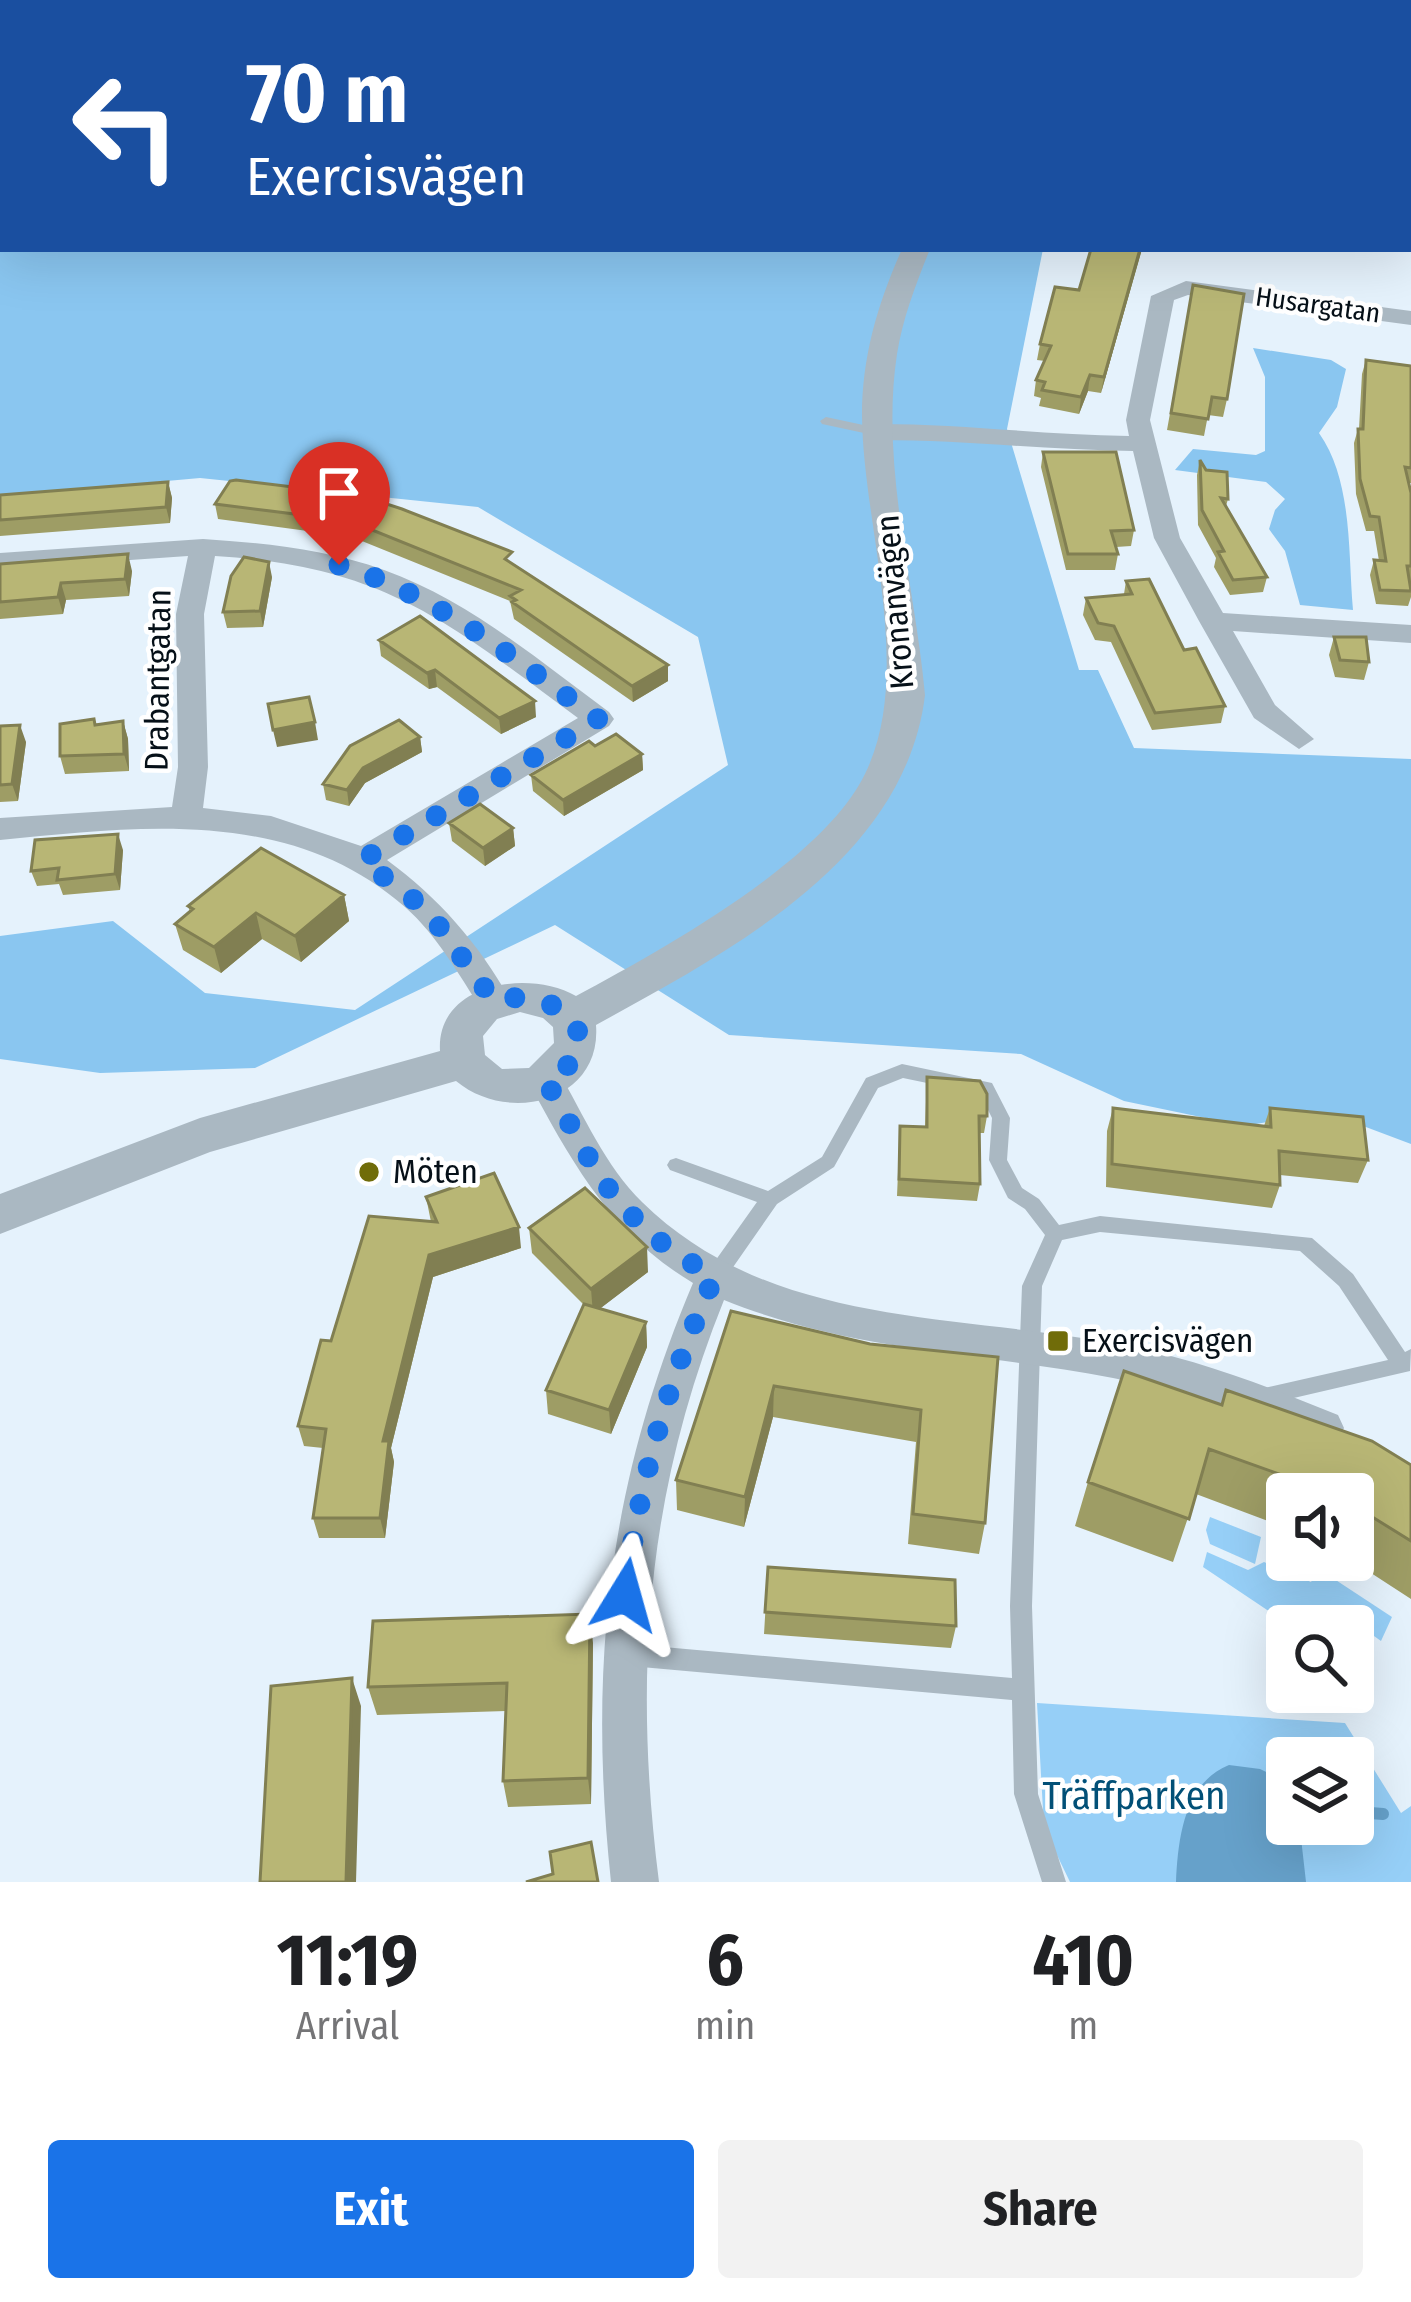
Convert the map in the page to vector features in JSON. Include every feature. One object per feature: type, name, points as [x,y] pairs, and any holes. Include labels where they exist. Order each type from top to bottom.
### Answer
[{"type":"street","name":"Kronanvägen","points":[[572,1018],[636,983],[819,854],[869,802],[886,773],[898,745],[905,695],[875,387],[882,333],[915,252]]},
{"type":"street","name":"Husargatan","points":[[1299,739],[1264,710],[1173,553],[1138,420],[1148,351],[1163,296],[1172,290],[1229,292],[1411,318]]},
{"type":"street","points":[[878,432],[973,432],[1059,443],[1142,444]]},
{"type":"street","name":"Drabantgatan","points":[[186,815],[193,767],[190,614],[203,547]]},
{"type":"street","name":"Drabantgatan","points":[[0,561],[203,547],[303,556],[404,587],[461,621],[598,719],[362,860]]},
{"type":"street","points":[[1213,621],[1411,634]]},
{"type":"street","points":[[0,830],[186,815],[284,829],[362,860],[427,910],[494,1001]]},
{"type":"street","points":[[533,997],[556,1004],[572,1018],[577,1049],[565,1068],[546,1081],[504,1087],[480,1078],[463,1062],[461,1033],[473,1014],[494,1001],[533,997]]},
{"type":"street","points":[[0,1214],[200,1136],[463,1062]]},
{"type":"street","points":[[546,1081],[600,1178],[628,1212],[663,1244],[714,1278],[773,1305],[824,1320],[1124,1363],[1250,1398],[1351,1440]]},
{"type":"street","points":[[635,1882],[623,1792],[621,1654],[629,1559],[648,1456],[667,1392],[714,1278]]},
{"type":"lane","points":[[826,422],[878,432]]},
{"type":"lane","points":[[714,1278],[770,1199],[829,1162],[872,1083],[902,1071],[986,1088],[1001,1118],[998,1160],[1015,1193],[1032,1204],[1055,1234]]},
{"type":"lane","points":[[676,1165],[770,1199]]},
{"type":"lane","points":[[1055,1234],[1100,1224],[1305,1244],[1346,1280],[1407,1361],[1250,1398]]},
{"type":"lane","points":[[1054,1882],[1026,1794],[1021,1606],[1032,1286],[1055,1234]]},
{"type":"lane","points":[[621,1654],[1023,1690]]},
{"type":"green space","points":[[1210,1517],[1261,1537],[1255,1564],[1210,1544],[1206,1530]]},
{"type":"green space","points":[[1207,1552],[1248,1570],[1264,1562],[1266,1581],[1337,1581],[1374,1605],[1266,1605],[1266,1609],[1203,1567]]},
{"type":"green space","points":[[1374,1605],[1392,1617],[1381,1641],[1374,1636]]},
{"type":"green space","name":"Träffparken","points":[[1037,1703],[1345,1723],[1354,1737],[1266,1737],[1266,1845],[1374,1845],[1374,1770],[1401,1813],[1411,1806],[1411,1882],[1070,1882],[1044,1828]]},
{"type":"shaded area","points":[[0,252],[1042,252],[1007,429],[1079,670],[1098,670],[1134,748],[1411,759],[1411,1144],[1326,1112],[1244,1126],[1124,1101],[1021,1054],[729,1035],[555,925],[255,1068],[100,1073],[0,1059],[0,936],[113,921],[205,993],[355,1010],[728,765],[698,637],[478,507],[200,478],[0,496]]},
{"type":"shaded area","points":[[1253,348],[1331,360],[1346,369],[1337,407],[1319,433],[1343,495],[1353,610],[1300,605],[1285,551],[1269,529],[1275,510],[1285,499],[1266,482],[1175,470],[1193,449],[1256,455],[1265,451],[1265,377]]},
{"type":"shaded area","points":[[1229,1765],[1266,1772],[1266,1845],[1302,1845],[1306,1882],[1176,1882],[1186,1814],[1214,1773]]},
{"type":"building","points":[[1090,252],[1139,252],[1104,377],[1090,375],[1081,397],[1042,390],[1045,382],[1036,380],[1051,346],[1040,344],[1055,287],[1079,290]]},
{"type":"building","points":[[1193,285],[1244,294],[1227,399],[1212,397],[1208,419],[1171,413]]},
{"type":"building","points":[[1366,360],[1411,366],[1411,468],[1405,467],[1411,493],[1411,566],[1407,566],[1411,591],[1380,590],[1374,560],[1386,561],[1379,517],[1370,516],[1360,479],[1358,429],[1363,429]]},
{"type":"building","points":[[1043,452],[1116,452],[1134,530],[1111,531],[1118,554],[1068,554]]},
{"type":"building","points":[[1200,460],[1206,470],[1227,472],[1228,499],[1221,498],[1267,577],[1233,580],[1202,510]]},
{"type":"building","points":[[230,481],[359,495],[512,552],[505,559],[668,665],[632,686],[512,602],[516,600],[510,596],[521,590],[350,521],[215,504]]},
{"type":"building","points":[[168,482],[166,507],[0,520],[0,495]]},
{"type":"building","points":[[128,554],[125,579],[61,583],[58,597],[0,602],[0,564]]},
{"type":"building","points":[[244,557],[269,562],[260,611],[223,612],[231,576]]},
{"type":"building","points":[[1149,579],[1184,650],[1196,648],[1225,706],[1155,713],[1114,626],[1098,623],[1086,598],[1132,594],[1126,581]]},
{"type":"building","points":[[420,616],[535,701],[499,718],[435,670],[427,673],[379,640]]},
{"type":"building","points":[[1334,637],[1366,637],[1369,662],[1340,660]]},
{"type":"building","points":[[309,697],[315,722],[273,730],[268,704]]},
{"type":"building","points":[[94,719],[95,725],[123,721],[124,754],[60,756],[60,724]]},
{"type":"building","points":[[399,720],[420,737],[363,768],[347,790],[323,784],[350,746]]},
{"type":"building","points":[[20,725],[12,784],[0,785],[0,726]]},
{"type":"building","points":[[616,734],[642,754],[563,800],[531,775],[589,741],[595,746]]},
{"type":"building","points":[[480,804],[513,828],[483,848],[449,823]]},
{"type":"building","points":[[118,834],[115,874],[57,880],[59,868],[31,871],[35,840]]},
{"type":"building","points":[[261,848],[344,895],[295,936],[256,913],[214,947],[175,924],[193,909],[188,906]]},
{"type":"building","points":[[927,1077],[980,1081],[987,1094],[987,1116],[979,1116],[980,1184],[899,1179],[900,1126],[927,1127]]},
{"type":"building","points":[[1113,1108],[1271,1127],[1270,1108],[1363,1117],[1368,1160],[1279,1151],[1280,1185],[1112,1164]]},
{"type":"building","points":[[494,1173],[519,1227],[429,1255],[383,1441],[389,1441],[380,1518],[313,1518],[326,1429],[298,1426],[321,1340],[331,1341],[369,1216],[437,1222],[426,1197]]},
{"type":"building","points":[[585,1188],[647,1247],[591,1289],[529,1228]]},
{"type":"building","points":[[584,1304],[646,1322],[609,1410],[546,1390]]},
{"type":"building","points":[[731,1311],[870,1344],[998,1357],[985,1523],[913,1514],[921,1410],[774,1386],[745,1497],[676,1480]]},
{"type":"building","points":[[1124,1371],[1222,1405],[1226,1390],[1372,1441],[1411,1465],[1411,1541],[1374,1518],[1374,1473],[1276,1473],[1209,1449],[1189,1519],[1088,1482]]},
{"type":"building","points":[[768,1567],[955,1580],[956,1626],[765,1612]]},
{"type":"building","points":[[590,1614],[588,1778],[503,1781],[507,1683],[368,1687],[373,1621]]},
{"type":"building","points":[[352,1678],[346,1882],[260,1882],[271,1686]]},
{"type":"building","points":[[591,1842],[598,1882],[526,1882],[553,1874],[550,1852]]},
{"type":"waterway","points":[[1374,1813],[1383,1814]]},
{"type":"place","name":"Möten","points":[[369,1172]]},
{"type":"place","name":"Exercisvägen","points":[[1058,1341]]},
{"type":"route","points":[[339,565],[404,587],[442,608],[598,719],[362,860],[416,898],[449,934],[494,1001],[520,996],[545,999],[572,1018],[577,1049],[565,1068],[546,1081],[581,1137],[589,1160],[628,1212],[663,1244],[714,1278],[667,1392],[648,1456],[625,1595]]}]
